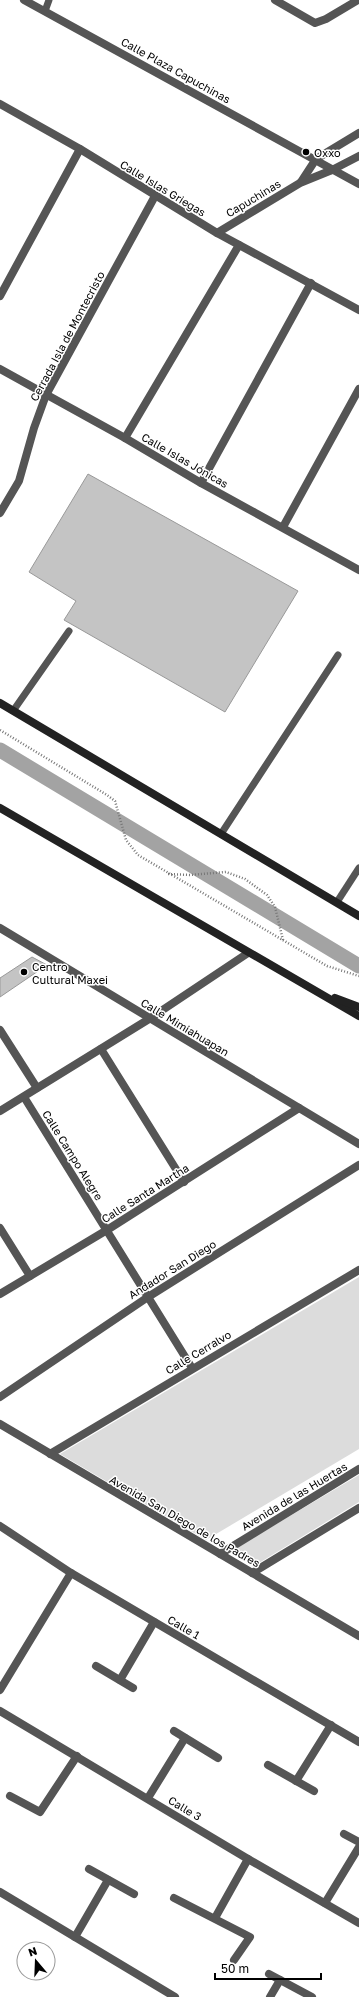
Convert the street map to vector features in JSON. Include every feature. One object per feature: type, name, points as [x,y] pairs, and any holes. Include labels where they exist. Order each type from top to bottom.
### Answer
[{"type":"main road","points":[[0,703],[359,916]]},
{"type":"main road","points":[[0,808],[359,1016]]},
{"type":"main road","points":[[326,996],[348,1002],[359,1007]]},
{"type":"street","name":"Calle Plaza Capuchinas","points":[[24,0],[316,159],[332,170],[359,184]]},
{"type":"street","points":[[275,0],[315,23],[326,19],[358,0]]},
{"type":"street","name":"Calle Islas Griegas","points":[[0,104],[80,150],[217,233],[359,310]]},
{"type":"street","name":"Capuchinas","points":[[300,183],[316,159],[359,133]]},
{"type":"street","points":[[0,296],[80,150]]},
{"type":"street","name":"Capuchinas","points":[[217,233],[300,183],[332,170],[359,156]]},
{"type":"street","name":"Cerrada Isla de Montecristo","points":[[0,513],[19,481],[34,428],[46,395],[155,196]]},
{"type":"street","points":[[126,438],[239,245]]},
{"type":"street","points":[[201,484],[311,283]]},
{"type":"street","name":"Calle Islas Jónicas","points":[[0,369],[126,438],[201,484],[283,527],[359,570]]},
{"type":"street","points":[[283,527],[359,389]]},
{"type":"street","name":"Calle Mimiahuapan","points":[[0,928],[359,1144]]},
{"type":"street","points":[[0,1112],[149,1019],[248,953]]},
{"type":"street","points":[[0,1030],[38,1088]]},
{"type":"street","points":[[101,1049],[184,1182]]},
{"type":"street","name":"Calle Campo Alegre","points":[[24,1096],[192,1368]]},
{"type":"street","name":"Calle Santa Martha","points":[[0,1294],[107,1230],[299,1108]]},
{"type":"street","name":"Andador San Diego","points":[[0,1396],[148,1297],[359,1165]]},
{"type":"street","points":[[0,1228],[30,1276]]},
{"type":"street","name":"Calle Cerralvo","points":[[50,1454],[192,1368],[359,1270]]},
{"type":"street","name":"Avenida San Diego de los Padres","points":[[0,1424],[359,1636]]},
{"type":"street","name":"Avenida de las Huertas","points":[[220,1554],[359,1470]]},
{"type":"street","points":[[252,1573],[359,1508]]},
{"type":"street","name":"Calle 1","points":[[0,1526],[71,1573],[359,1742]]},
{"type":"street","points":[[0,1690],[71,1573]]},
{"type":"street","points":[[120,1680],[154,1622]]},
{"type":"street","points":[[96,1666],[133,1688]]},
{"type":"street","name":"Calle 3","points":[[0,1711],[248,1859],[359,1923]]},
{"type":"street","points":[[296,1781],[331,1725]]},
{"type":"street","points":[[174,1731],[218,1758]]},
{"type":"street","points":[[148,1798],[184,1738]]},
{"type":"street","points":[[10,1796],[40,1812],[77,1756]]},
{"type":"street","points":[[268,1765],[314,1791]]},
{"type":"street","points":[[344,1834],[359,1842]]},
{"type":"street","points":[[325,1903],[359,1847]]},
{"type":"street","points":[[215,1918],[248,1859]]},
{"type":"street","points":[[89,1869],[134,1894]]},
{"type":"street","points":[[75,1937],[108,1880]]},
{"type":"street","points":[[0,1892],[171,1996]]},
{"type":"street","points":[[174,1898],[250,1937],[234,1960]]},
{"type":"street","points":[[269,1974],[312,1997]]},
{"type":"street","points":[[270,1997],[280,1980]]},
{"type":"lane","points":[[45,11],[49,0]]},
{"type":"lane","points":[[13,711],[69,631]]},
{"type":"lane","points":[[221,834],[338,655]]},
{"type":"lane","points":[[337,902],[359,868]]},
{"type":"path","points":[[0,730],[115,801],[126,840],[138,855],[167,874],[327,966],[359,976]]},
{"type":"path","points":[[167,874],[190,875],[226,872],[245,879],[267,895],[275,907],[283,940]]},
{"type":"shaded area","points":[[359,1277],[359,1449],[206,1540],[60,1454]]},
{"type":"shaded area","points":[[359,1475],[359,1502],[259,1563],[235,1552],[236,1548]]},
{"type":"building","points":[[88,474],[298,591],[225,712],[64,620],[76,601],[29,572]]},
{"type":"building","name":"Centro Cultural Maxei","points":[[32,957],[47,965],[0,997],[0,978]]},
{"type":"waterway","points":[[0,750],[359,966]]},
{"type":"place","name":"Oxxo","points":[[306,152]]},
{"type":"place","name":"Centro Cultural Maxei","points":[[24,972]]}]
